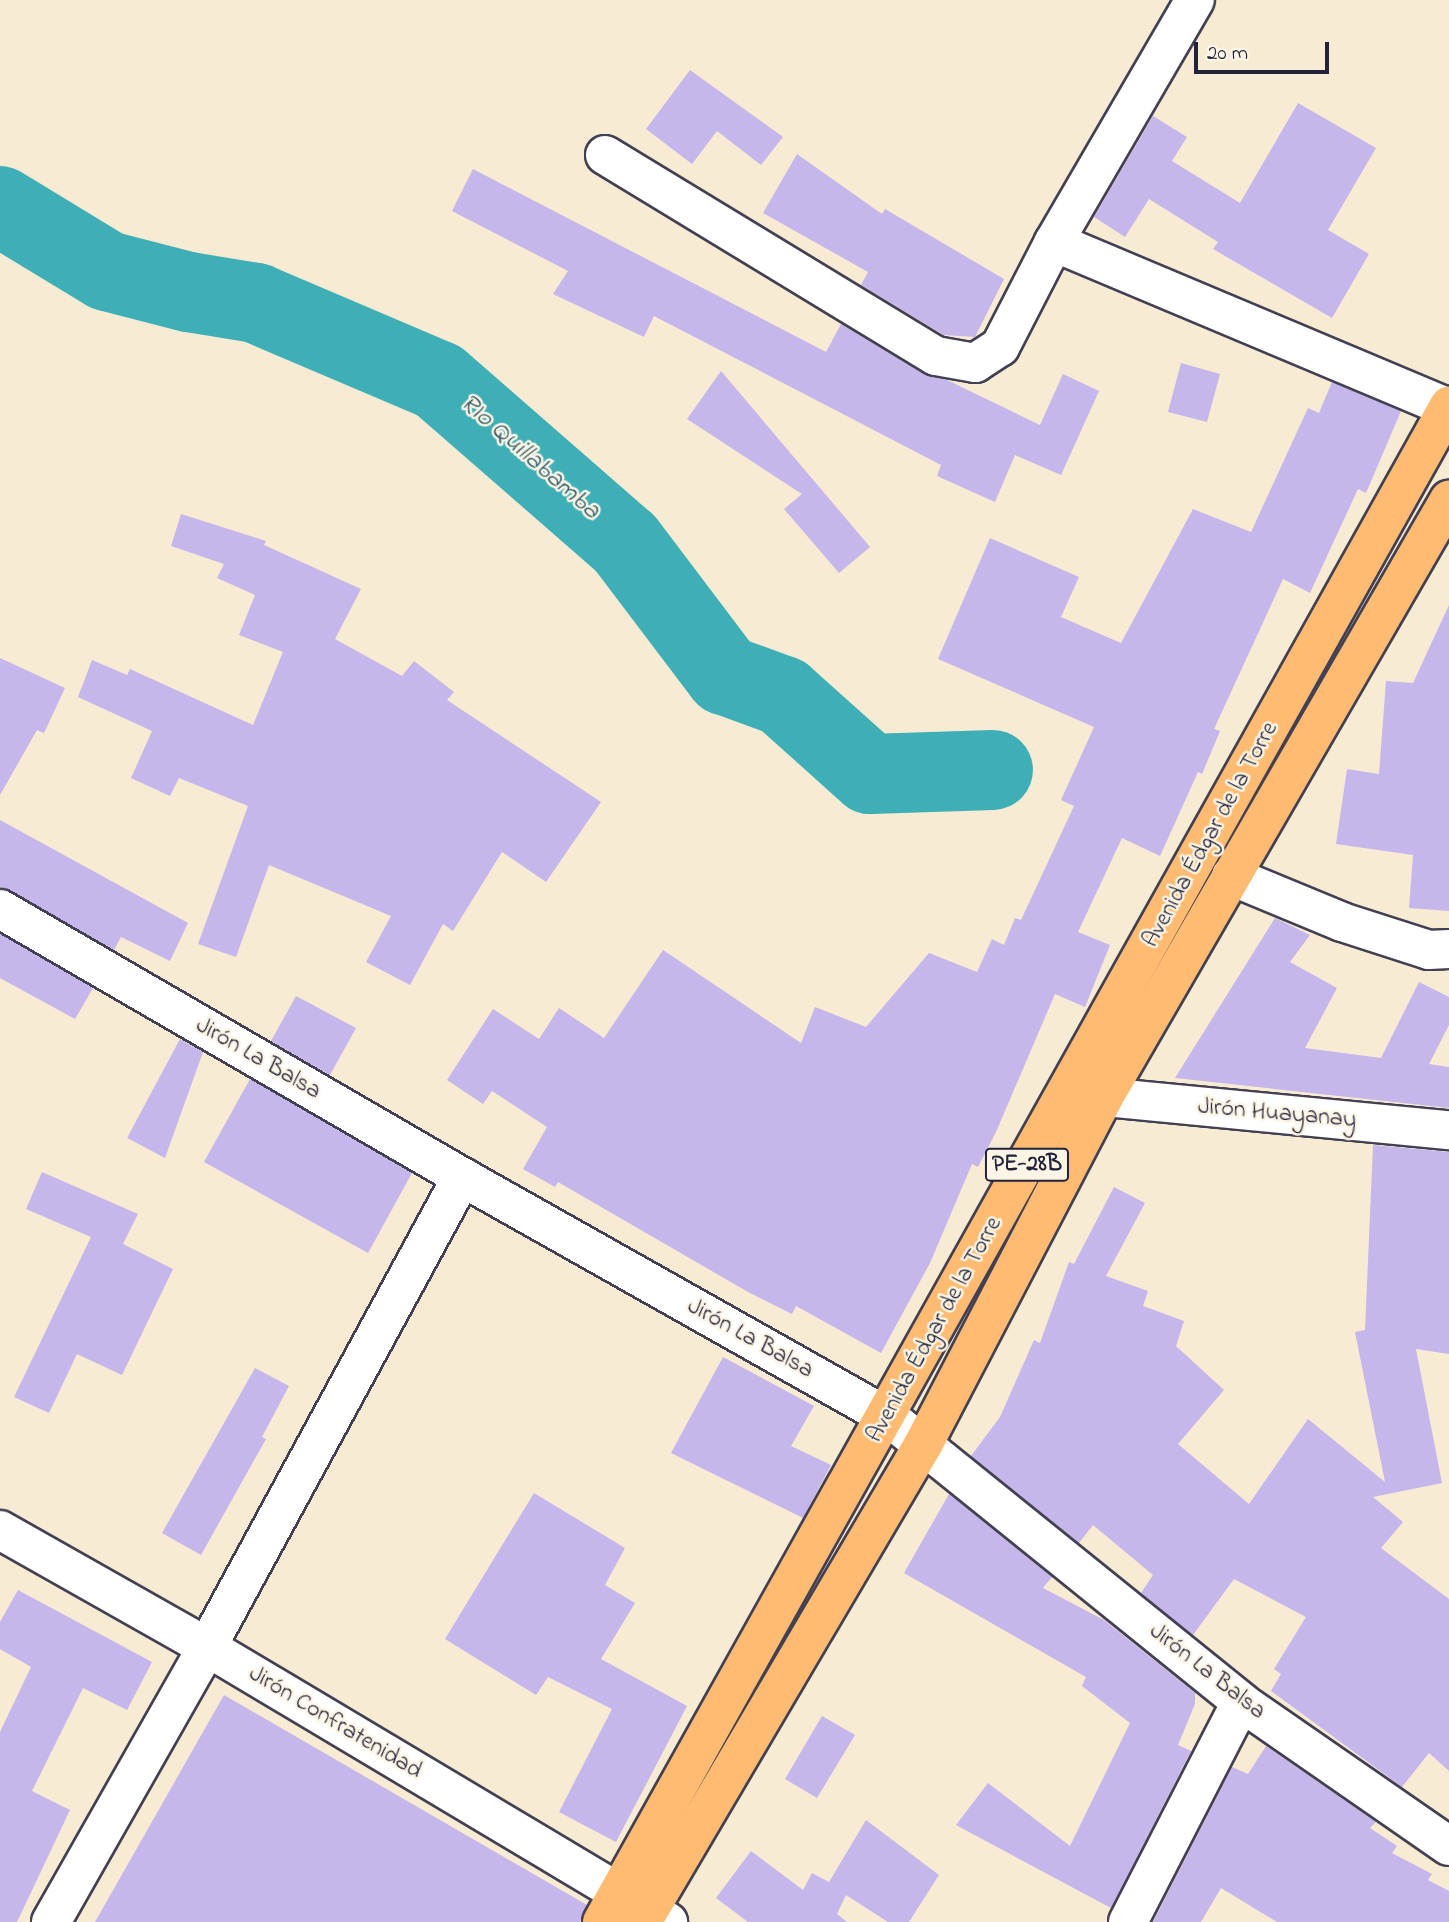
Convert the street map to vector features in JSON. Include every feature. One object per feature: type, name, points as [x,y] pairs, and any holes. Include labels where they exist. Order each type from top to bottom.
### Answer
[{"type":"highway","name":"Avenida Édgar de la Torre","points":[[636,1913],[887,1416],[1449,407]]},
{"type":"highway","name":"Avenida Édgar de la Torre","points":[[636,1913],[924,1443],[1104,1097],[1449,500]]},
{"type":"street","points":[[605,155],[936,356],[975,363],[1000,346],[1054,242],[1195,0]]},
{"type":"street","points":[[1054,242],[1449,407]]},
{"type":"street","points":[[1231,876],[1342,922],[1429,950],[1449,948]]},
{"type":"street","name":"Jirón La Balsa","points":[[0,909],[462,1177],[887,1416],[924,1443],[1241,1702],[1449,1846]]},
{"type":"street","name":"Jirón Huayanay","points":[[1104,1097],[1449,1130]]},
{"type":"street","points":[[51,1922],[207,1647],[462,1177]]},
{"type":"street","name":"Jirón Confratenidad","points":[[0,1530],[207,1647],[636,1913]]},
{"type":"street","points":[[1128,1922],[1241,1702]]},
{"type":"building","points":[[690,70],[783,137],[761,165],[717,131],[692,164],[646,129]]},
{"type":"building","points":[[1298,103],[1376,148],[1328,230],[1369,254],[1332,318],[1213,249],[1218,242],[1149,199],[1125,237],[1094,217],[1153,116],[1187,137],[1172,161],[1240,203]]},
{"type":"building","points":[[797,154],[882,214],[885,209],[1004,279],[975,337],[944,335],[861,285],[868,272],[763,213]]},
{"type":"building","points":[[473,169],[826,352],[841,324],[925,375],[947,380],[1040,425],[1063,374],[1099,391],[1061,475],[1015,455],[995,502],[937,476],[941,465],[654,316],[644,337],[553,294],[568,271],[452,211]]},
{"type":"building","points":[[1181,363],[1220,374],[1207,422],[1168,412]]},
{"type":"building","points":[[721,371],[870,547],[839,573],[784,509],[802,494],[687,419]]},
{"type":"building","points":[[1332,382],[1401,411],[1366,493],[1358,489],[1310,593],[1283,579],[1214,729],[1220,731],[1202,774],[1198,772],[1160,856],[1122,838],[1078,932],[1110,945],[1085,1007],[1055,994],[996,1132],[978,1167],[972,1164],[930,1263],[881,1353],[796,1306],[792,1314],[748,1292],[558,1182],[555,1187],[523,1169],[547,1127],[492,1091],[483,1104],[447,1080],[493,1009],[539,1039],[559,1008],[604,1038],[663,950],[801,1043],[815,1007],[866,1027],[929,953],[977,972],[992,939],[1004,945],[1015,918],[1021,920],[1074,806],[1061,800],[1094,727],[938,659],[990,538],[1079,577],[1061,617],[1121,643],[1193,509],[1251,532],[1308,408],[1319,413]]},
{"type":"building","points":[[181,514],[266,541],[264,545],[361,589],[335,639],[402,676],[414,661],[454,692],[447,700],[601,802],[546,882],[502,852],[453,931],[443,924],[410,985],[366,962],[391,916],[269,865],[236,957],[198,944],[248,806],[179,778],[170,796],[131,778],[152,731],[78,697],[92,660],[127,675],[130,669],[253,725],[283,652],[239,635],[255,595],[217,578],[224,564],[171,546]]},
{"type":"building","points":[[1449,605],[1449,911],[1409,908],[1413,855],[1336,844],[1347,769],[1379,774],[1386,681],[1413,683]]},
{"type":"building","points":[[0,658],[65,688],[44,733],[37,730],[0,795]]},
{"type":"building","points":[[0,820],[188,923],[170,961],[121,937],[114,950],[0,887]]},
{"type":"building","points":[[1275,918],[1310,935],[1290,962],[1337,988],[1305,1048],[1381,1058],[1419,982],[1449,997],[1449,1025],[1429,1064],[1449,1067],[1449,1108],[1175,1078]]},
{"type":"building","points":[[0,934],[93,988],[75,1019],[0,978]]},
{"type":"building","points":[[296,996],[356,1028],[330,1075],[271,1041]]},
{"type":"building","points":[[180,1039],[203,1052],[165,1158],[127,1138]]},
{"type":"building","points":[[250,1079],[412,1173],[368,1253],[204,1162]]},
{"type":"building","points":[[1373,1145],[1449,1152],[1449,1354],[1416,1349],[1442,1483],[1373,1497],[1403,1522],[1381,1548],[1449,1599],[1449,1771],[1429,1753],[1402,1787],[1271,1691],[1281,1674],[1274,1669],[1306,1617],[1234,1579],[1193,1635],[1141,1593],[1153,1575],[1093,1525],[1079,1543],[971,1456],[1000,1417],[1034,1340],[1040,1343],[1069,1262],[1074,1264],[1114,1187],[1145,1203],[1106,1276],[1148,1291],[1143,1306],[1184,1321],[1176,1346],[1224,1390],[1178,1444],[1249,1504],[1308,1419],[1385,1482],[1355,1332],[1365,1330]]},
{"type":"building","points":[[42,1172],[138,1214],[123,1244],[173,1269],[122,1375],[77,1354],[49,1413],[14,1397],[91,1237],[26,1209]]},
{"type":"building","points":[[723,1357],[814,1406],[791,1446],[831,1465],[803,1518],[671,1453]]},
{"type":"building","points":[[255,1368],[289,1386],[262,1437],[266,1439],[201,1555],[162,1533]]},
{"type":"building","points":[[534,1493],[625,1548],[605,1585],[635,1603],[601,1659],[687,1706],[616,1842],[559,1812],[612,1709],[548,1677],[536,1695],[445,1639]]},
{"type":"building","points":[[949,1494],[1052,1577],[1043,1588],[1104,1620],[1195,1693],[1195,1704],[1178,1745],[1191,1751],[1111,1908],[956,1825],[988,1783],[1070,1846],[1130,1723],[1082,1686],[1086,1677],[904,1573]]},
{"type":"building","points":[[18,1590],[152,1662],[127,1710],[83,1688],[32,1791],[70,1810],[17,1922],[0,1922],[0,1732],[31,1667],[0,1649],[0,1622]]},
{"type":"building","points":[[224,1695],[587,1905],[580,1922],[95,1922]]},
{"type":"building","points":[[822,1716],[855,1735],[817,1798],[785,1779]]},
{"type":"building","points":[[1266,1746],[1376,1822],[1370,1828],[1397,1846],[1392,1853],[1432,1874],[1428,1880],[1449,1891],[1449,1922],[1277,1922],[1221,1888],[1201,1922],[1153,1922],[1232,1767],[1248,1774]]},
{"type":"building","points":[[866,1820],[939,1875],[909,1922],[888,1922],[846,1895],[837,1914],[847,1922],[748,1922],[716,1898],[751,1851],[803,1890],[812,1873],[829,1882]]},
{"type":"waterway","name":"RIo Quillabamba","points":[[0,206],[107,271],[189,292],[256,303],[439,381],[625,543],[725,675],[783,696],[870,774],[993,770]]}]
